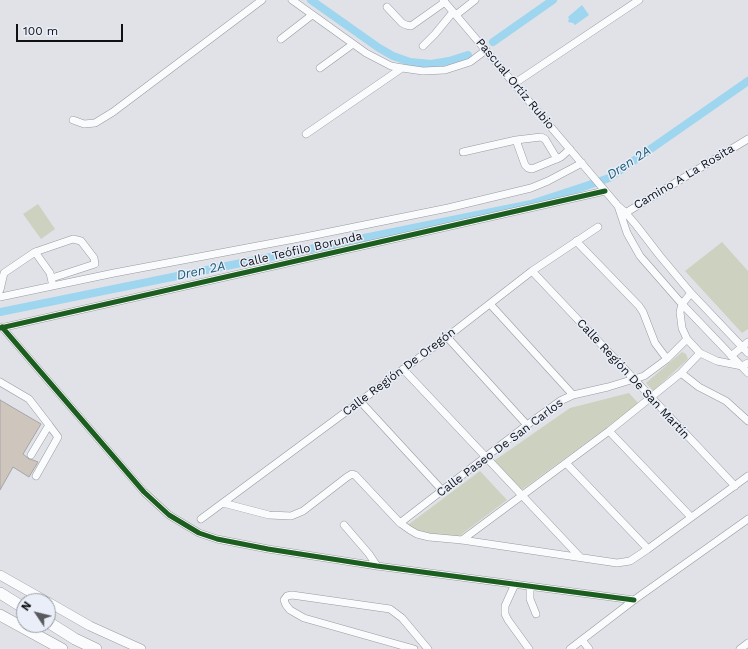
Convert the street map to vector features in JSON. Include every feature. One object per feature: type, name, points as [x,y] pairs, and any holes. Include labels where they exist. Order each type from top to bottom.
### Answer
[{"type":"highway","points":[[0,593],[16,603]]},
{"type":"highway","points":[[0,615],[62,649]]},
{"type":"highway","points":[[56,627],[96,649]]},
{"type":"main road","points":[[0,575],[31,593]]},
{"type":"main road","points":[[56,607],[90,626],[141,649]]},
{"type":"street","points":[[73,120],[84,124],[95,123],[113,112],[262,0]]},
{"type":"street","points":[[292,0],[353,44],[380,60],[402,68],[433,71],[454,68],[470,62],[486,50]]},
{"type":"street","points":[[423,46],[454,13],[475,0]]},
{"type":"street","points":[[515,83],[639,0]]},
{"type":"street","points":[[387,7],[402,23],[412,26],[444,1]]},
{"type":"street","name":"Pascual Ortiz Rubio","points":[[444,1],[600,184],[618,206],[622,214]]},
{"type":"street","points":[[281,39],[312,15]]},
{"type":"street","points":[[320,68],[353,44]]},
{"type":"street","points":[[306,134],[402,68]]},
{"type":"street","points":[[463,152],[516,140],[543,138],[557,159]]},
{"type":"street","name":"Camino A La Rosita","points":[[622,214],[748,139]]},
{"type":"street","points":[[516,140],[525,165],[532,169],[561,157],[570,149]]},
{"type":"street","name":"Calle Teófilo Borunda","points":[[0,297],[448,208],[531,188],[584,166]]},
{"type":"street","name":"Calle Teófilo Borunda","points":[[1,328],[605,191]]},
{"type":"street","points":[[622,214],[691,293],[748,353]]},
{"type":"street","points":[[622,214],[627,233],[640,256],[682,304],[731,356],[745,365],[748,373]]},
{"type":"street","name":"Calle Región De Oregón","points":[[201,519],[490,304],[532,271],[598,227]]},
{"type":"street","points":[[0,290],[4,273],[35,252],[77,239],[81,241],[95,261],[93,266],[52,278]]},
{"type":"street","points":[[576,241],[639,306],[643,312],[655,343],[667,359]]},
{"type":"street","points":[[35,252],[47,268],[52,278],[52,286]]},
{"type":"street","name":"Calle Región De San Martín","points":[[532,271],[735,486]]},
{"type":"street","points":[[691,293],[682,304],[680,321],[687,339],[700,353],[716,361],[745,365]]},
{"type":"street","points":[[490,304],[573,395]]},
{"type":"street","points":[[1,328],[144,492],[169,515],[200,533],[217,539],[262,548],[377,566],[634,600]]},
{"type":"street","points":[[447,336],[527,425]]},
{"type":"street","name":"Calle Paseo De San Carlos","points":[[400,523],[560,401],[573,395],[634,380],[653,370],[667,359],[687,339]]},
{"type":"street","points":[[731,356],[748,342]]},
{"type":"street","points":[[462,540],[652,398],[681,373],[700,353]]},
{"type":"street","points":[[403,369],[580,556]]},
{"type":"street","points":[[681,373],[699,387],[726,401],[748,421]]},
{"type":"street","points":[[0,382],[29,399],[58,437],[36,476]]},
{"type":"street","points":[[360,401],[442,490]]},
{"type":"street","points":[[31,455],[48,425]]},
{"type":"street","points":[[609,431],[692,518]]},
{"type":"street","points":[[566,462],[648,549]]},
{"type":"street","points":[[223,503],[269,515],[292,516],[303,511],[352,474],[357,477],[400,523],[418,534],[429,537],[580,556],[610,562],[625,562],[648,549],[748,476]]},
{"type":"street","points":[[570,649],[634,600],[748,519]]},
{"type":"street","points":[[344,525],[370,554],[377,566]]},
{"type":"street","points":[[515,584],[505,606],[505,614],[529,649]]},
{"type":"street","points":[[530,587],[530,599],[536,614]]},
{"type":"street","points":[[414,649],[304,618],[290,610],[284,600],[287,596],[292,594],[390,609],[402,618],[428,649]]},
{"type":"street","points":[[582,640],[589,649]]},
{"type":"street","points":[[740,649],[748,643]]},
{"type":"green space","points":[[38,204],[55,229],[41,239],[23,214]]},
{"type":"green space","points":[[722,242],[748,271],[748,329],[742,333],[685,271]]},
{"type":"green space","points":[[682,352],[686,354],[688,359],[653,391],[646,383]]},
{"type":"green space","points":[[629,393],[639,404],[516,494],[488,465],[570,408]]},
{"type":"green space","points":[[480,471],[507,500],[454,540],[405,527]]},
{"type":"water","points":[[582,5],[589,15],[575,25],[568,22],[568,17]]},
{"type":"building","points":[[0,400],[41,424],[23,454],[29,459],[38,462],[29,477],[13,467],[0,490]]},
{"type":"waterway","points":[[311,0],[379,48],[393,56],[410,62],[431,64],[449,61],[468,55]]},
{"type":"waterway","points":[[493,42],[553,0]]},
{"type":"waterway","name":"Dren 2A","points":[[0,312],[531,204],[609,178],[748,81]]},
{"type":"cycle path","points":[[0,328],[605,191]]},
{"type":"cycle path","points":[[2,327],[144,492],[169,515],[199,533],[217,539],[268,549],[377,566],[634,600]]}]
